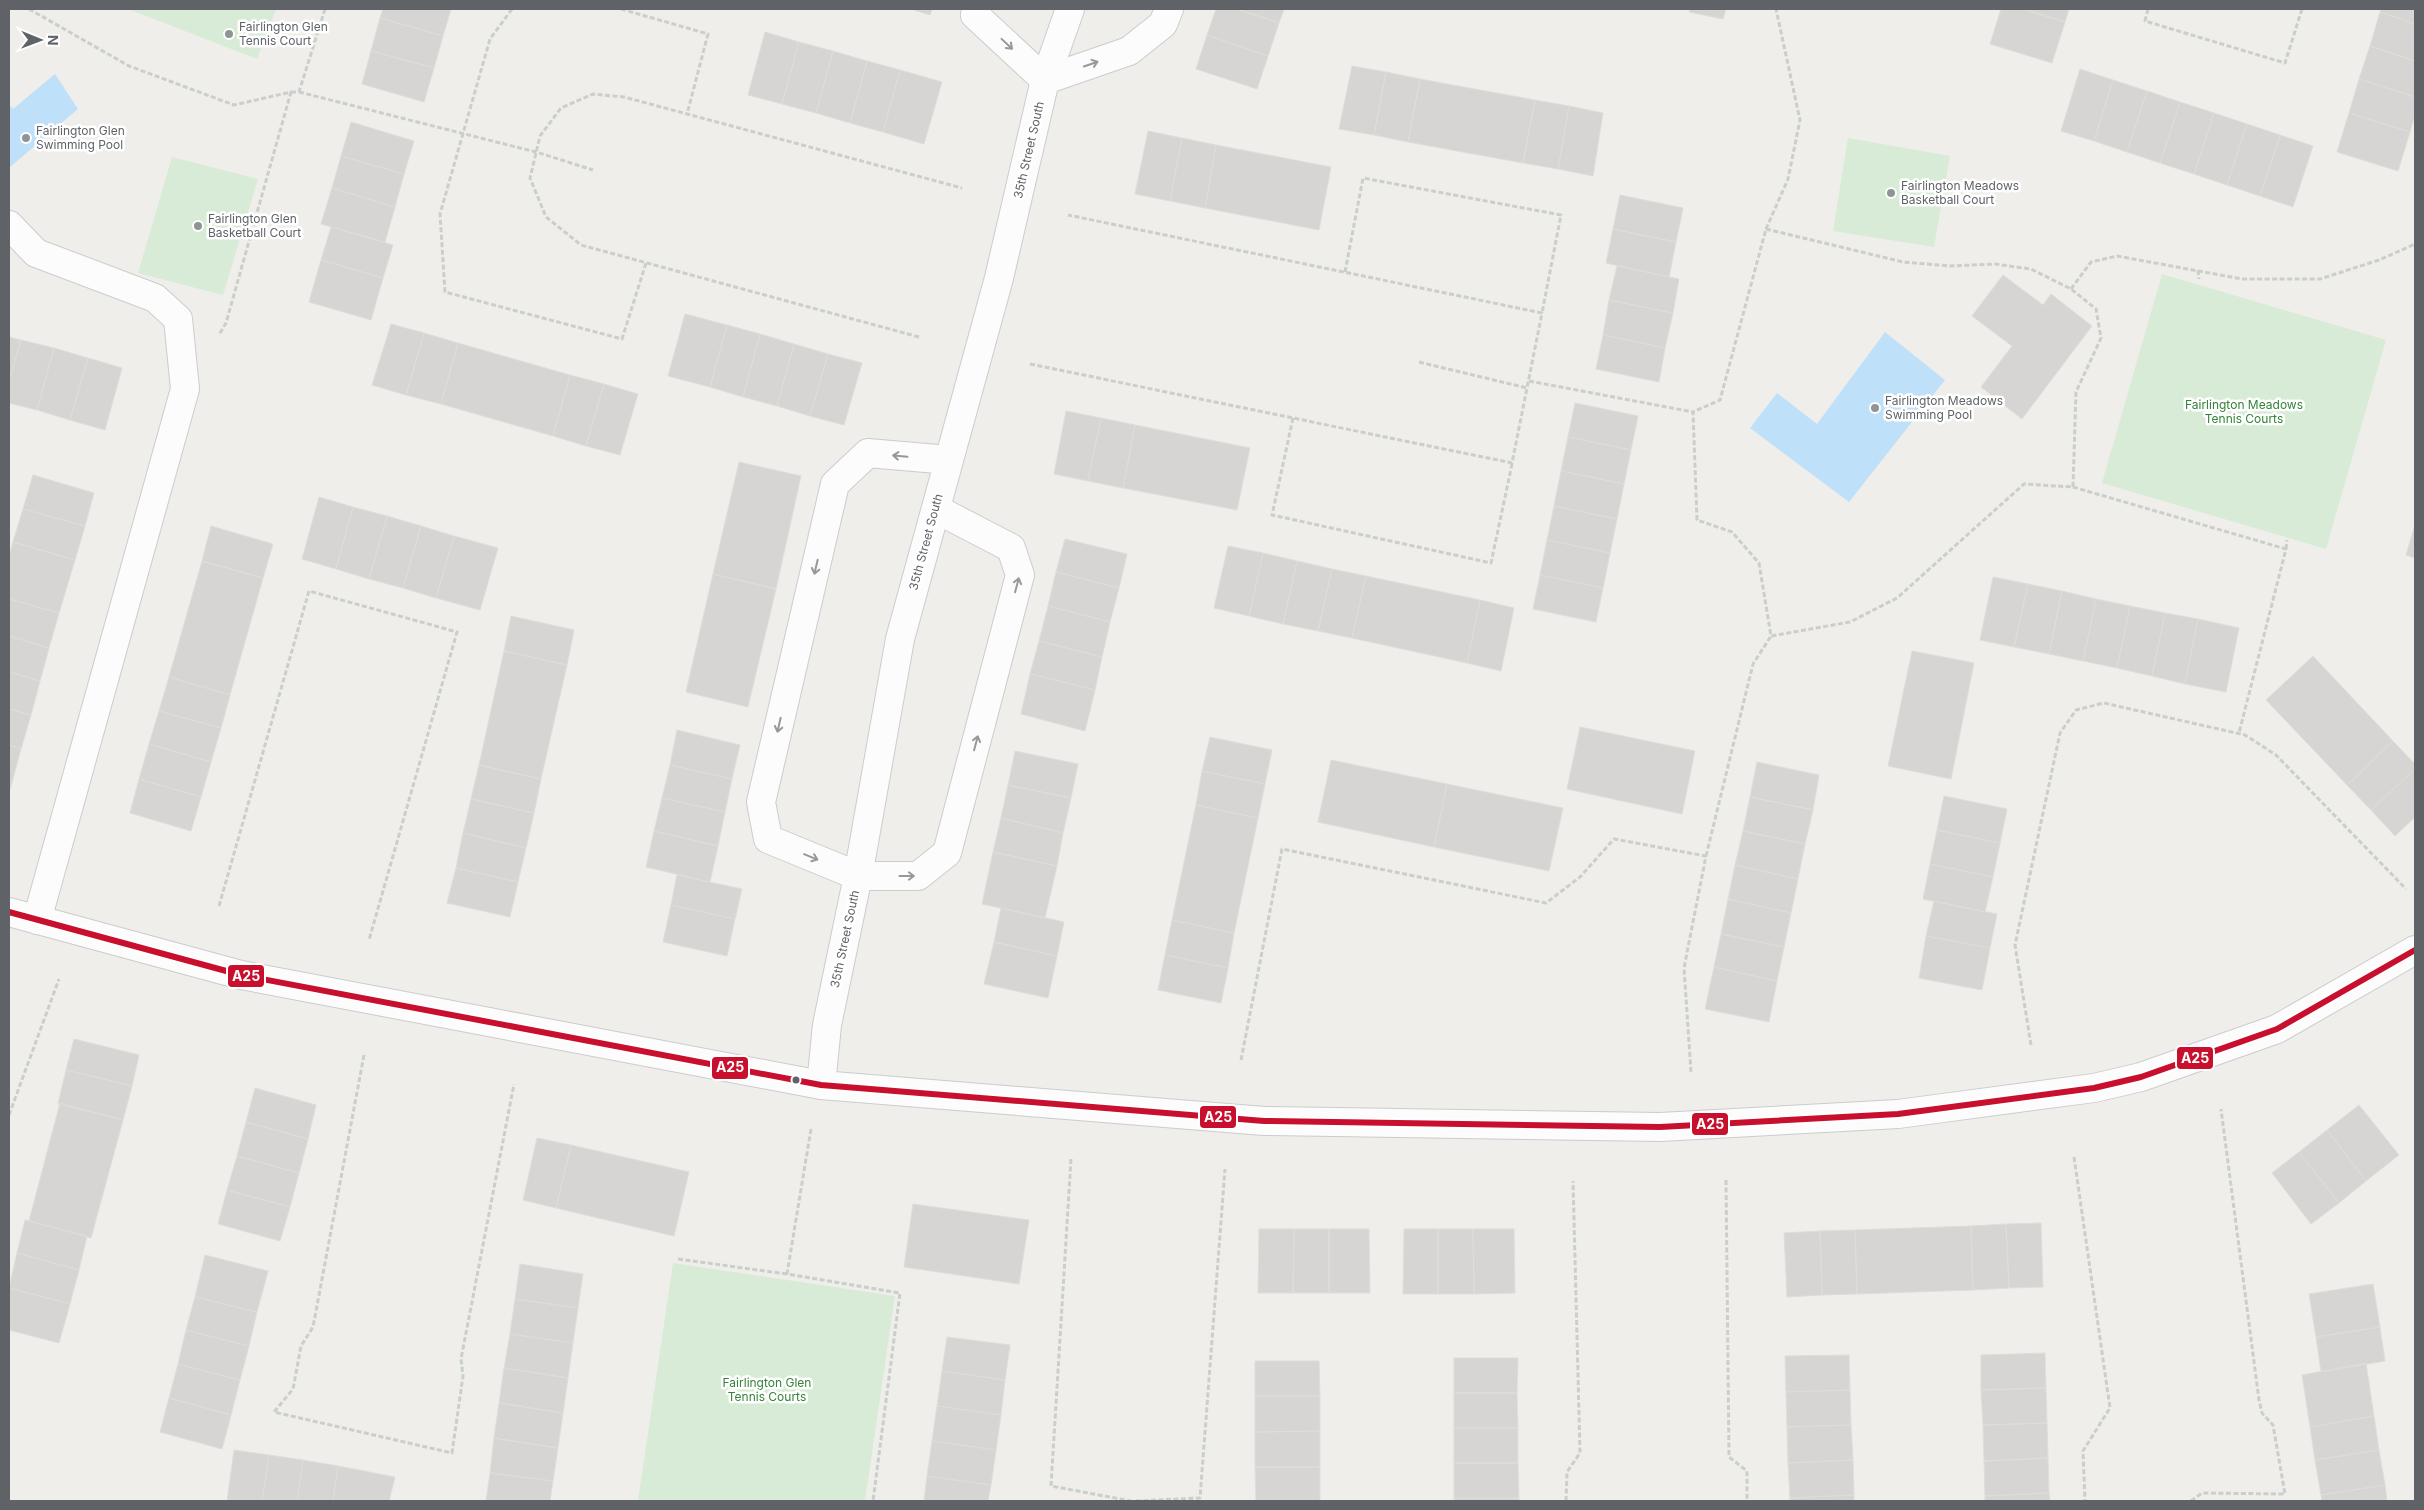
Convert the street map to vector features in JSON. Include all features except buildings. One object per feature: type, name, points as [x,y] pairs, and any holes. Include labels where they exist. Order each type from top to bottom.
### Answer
[{"type":"street","points":[[977,9],[975,15],[1045,80],[1128,51],[1163,24],[1169,9]]},
{"type":"street","name":"35th Street South","points":[[821,1084],[827,1025],[858,876],[900,639],[999,278],[1045,80],[1070,9]]},
{"type":"street","points":[[9,225],[36,253],[155,298],[178,318],[185,389],[37,920]]},
{"type":"street","points":[[936,509],[1011,548],[1020,574],[947,852],[918,876],[858,876],[768,839],[761,802],[835,484],[868,453],[948,460]]},
{"type":"street","points":[[9,912],[241,975],[821,1084],[1264,1121],[1660,1127],[1898,1114],[2094,1088],[2141,1077],[2277,1029],[2415,950]]},
{"type":"path","points":[[29,9],[129,66],[234,105],[291,92],[299,92],[536,152],[593,170]]},
{"type":"path","points":[[299,92],[325,9]]},
{"type":"path","points":[[512,9],[490,39],[440,214],[445,292],[622,339],[646,263]]},
{"type":"path","points":[[621,9],[708,34],[687,114]]},
{"type":"path","points":[[1529,381],[1693,412],[1720,400],[1766,229],[1788,179],[1800,120],[1776,9]]},
{"type":"path","points":[[2148,9],[2145,21],[2285,63],[2302,9]]},
{"type":"path","points":[[216,339],[226,323],[291,92]]},
{"type":"path","points":[[919,337],[581,245],[546,217],[530,178],[540,136],[561,108],[593,94],[624,97],[962,188]]},
{"type":"path","points":[[1293,418],[1272,515],[1491,563],[1561,215],[1363,178],[1345,272]]},
{"type":"path","points":[[1068,216],[1542,313]]},
{"type":"path","points":[[1766,229],[1903,262],[1950,266],[1995,264],[2031,269],[2071,289],[2096,309],[2101,338],[2076,392],[2073,487]]},
{"type":"path","points":[[2071,289],[2091,262],[2117,256],[2242,279],[2320,279],[2379,260],[2415,244]]},
{"type":"path","points":[[2198,270],[2200,278]]},
{"type":"path","points":[[1419,362],[1527,388]]},
{"type":"path","points":[[1030,364],[1512,463]]},
{"type":"path","points":[[1691,1072],[1684,968],[1706,856],[1753,664],[1771,636],[1759,563],[1732,532],[1697,520],[1693,412]]},
{"type":"path","points":[[1771,636],[1850,622],[1898,598],[2024,484],[2073,487],[2286,549]]},
{"type":"path","points":[[2239,733],[2287,540]]},
{"type":"path","points":[[219,906],[309,591],[457,632],[369,940]]},
{"type":"path","points":[[2031,1045],[2015,945],[2060,733],[2076,710],[2104,702],[2239,733],[2276,755],[2406,889]]},
{"type":"path","points":[[1240,1060],[1282,850],[1546,903],[1580,877],[1614,839],[1706,856]]},
{"type":"path","points":[[9,1115],[59,979]]},
{"type":"path","points":[[364,1055],[313,1327],[301,1346],[292,1389],[274,1412],[452,1453],[463,1376],[461,1359],[514,1084]]},
{"type":"path","points":[[2191,1501],[2202,1494],[2285,1494],[2273,1425],[2262,1413],[2221,1109]]},
{"type":"path","points":[[786,1274],[811,1129]]},
{"type":"path","points":[[2074,1157],[2110,1408],[2083,1451],[2085,1501]]},
{"type":"path","points":[[1071,1160],[1051,1486],[1131,1501]]},
{"type":"path","points":[[1136,1501],[1200,1498],[1225,1169]]},
{"type":"path","points":[[1726,1180],[1729,1457],[1746,1471],[1747,1501]]},
{"type":"path","points":[[1566,1501],[1567,1472],[1580,1453],[1573,1181]]},
{"type":"path","points":[[678,1259],[786,1274],[900,1293],[873,1501]]},
{"type":"green space","name":"Fairlington Glen Tennis Court","points":[[128,9],[276,9],[257,59]]},
{"type":"green space","name":"Fairlington Meadows Basketball Court","points":[[1848,138],[1950,156],[1934,247],[1833,231]]},
{"type":"green space","name":"Fairlington Glen Basketball Court","points":[[172,157],[258,179],[223,295],[138,273]]},
{"type":"green space","name":"Fairlington Meadows Tennis Courts","points":[[2162,274],[2386,340],[2326,549],[2102,483]]},
{"type":"green space","name":"Fairlington Glen Tennis Courts","points":[[673,1263],[895,1296],[865,1501],[638,1501]]},
{"type":"water","name":"Fairlington Glen Swimming Pool","points":[[55,74],[78,109],[9,168],[9,105],[13,109]]},
{"type":"water","name":"Fairlington Meadows Swimming Pool","points":[[1885,332],[1945,380],[1849,502],[1750,428],[1777,393],[1817,424]]},
{"type":"transit line","name":"A25","points":[[9,912],[241,975],[821,1085],[1264,1121],[1660,1127],[1898,1114],[2094,1088],[2141,1077],[2277,1029],[2415,950]]},
{"type":"place","name":"Fairlington Glen Tennis Court","points":[[229,34]]},
{"type":"place","name":"Fairlington Glen Swimming Pool","points":[[26,138]]},
{"type":"place","name":"Fairlington Meadows Basketball Court","points":[[1891,193]]},
{"type":"place","name":"Fairlington Glen Basketball Court","points":[[198,226]]},
{"type":"place","name":"Fairlington Meadows Swimming Pool","points":[[1875,408]]}]
